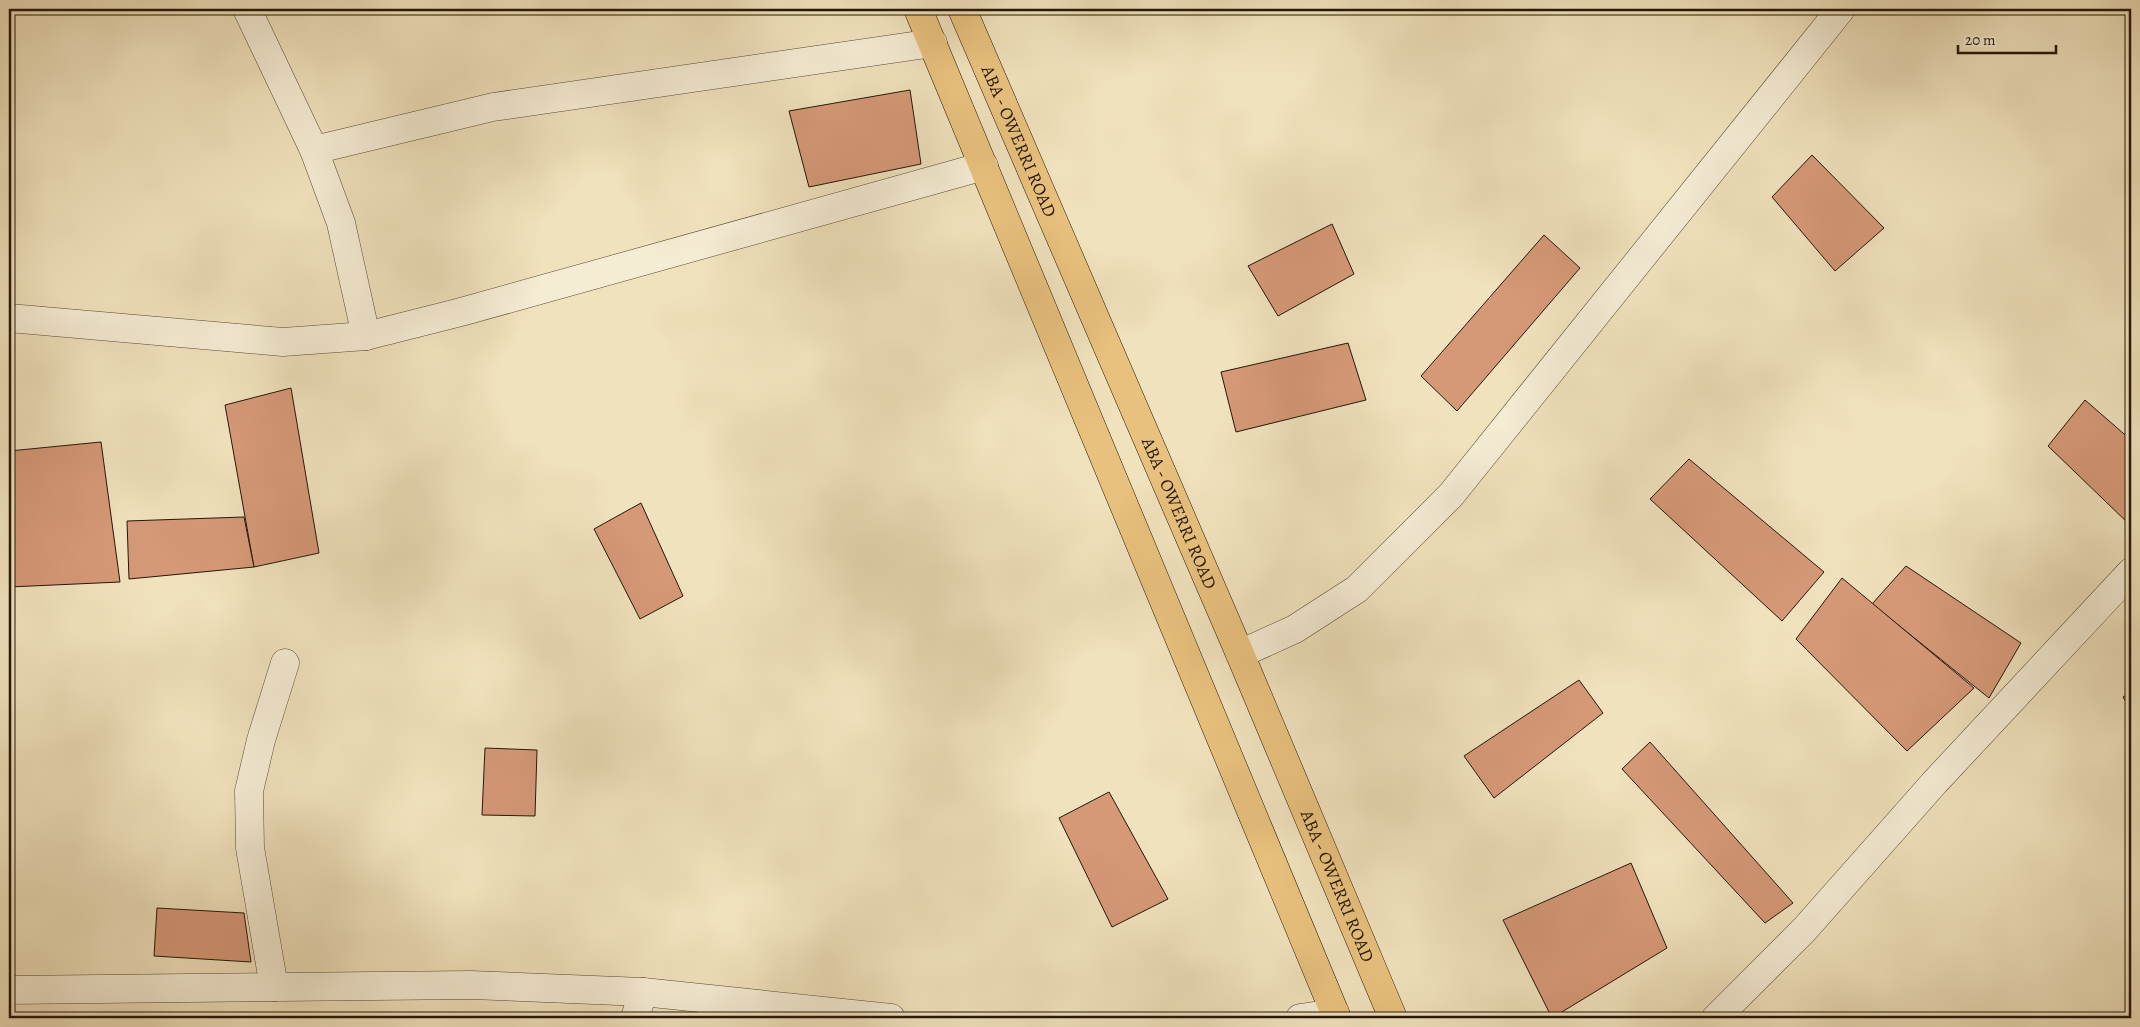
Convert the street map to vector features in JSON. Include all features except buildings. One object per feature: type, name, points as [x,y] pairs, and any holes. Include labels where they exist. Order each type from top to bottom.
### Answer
[{"type":"main road","points":[[918,9],[1336,1016]]},
{"type":"main road","name":"ABA - OWERRI ROAD","points":[[962,9],[1240,654],[1392,1018]]},
{"type":"street","points":[[247,9],[314,150],[341,223],[366,336]]},
{"type":"street","points":[[1240,654],[1295,629],[1357,589],[1451,495],[1841,9]]},
{"type":"street","points":[[314,150],[494,108],[933,42]]},
{"type":"street","points":[[9,318],[283,342],[366,336],[461,312],[984,166]]},
{"type":"street","points":[[1716,1018],[1804,930],[1935,782],[2131,572]]},
{"type":"street","points":[[274,987],[250,848],[249,791],[285,663]]},
{"type":"street","points":[[9,990],[471,985],[643,992],[890,1018]]},
{"type":"street","points":[[635,1018],[643,992]]},
{"type":"street","points":[[1300,1018],[1336,1016]]}]
